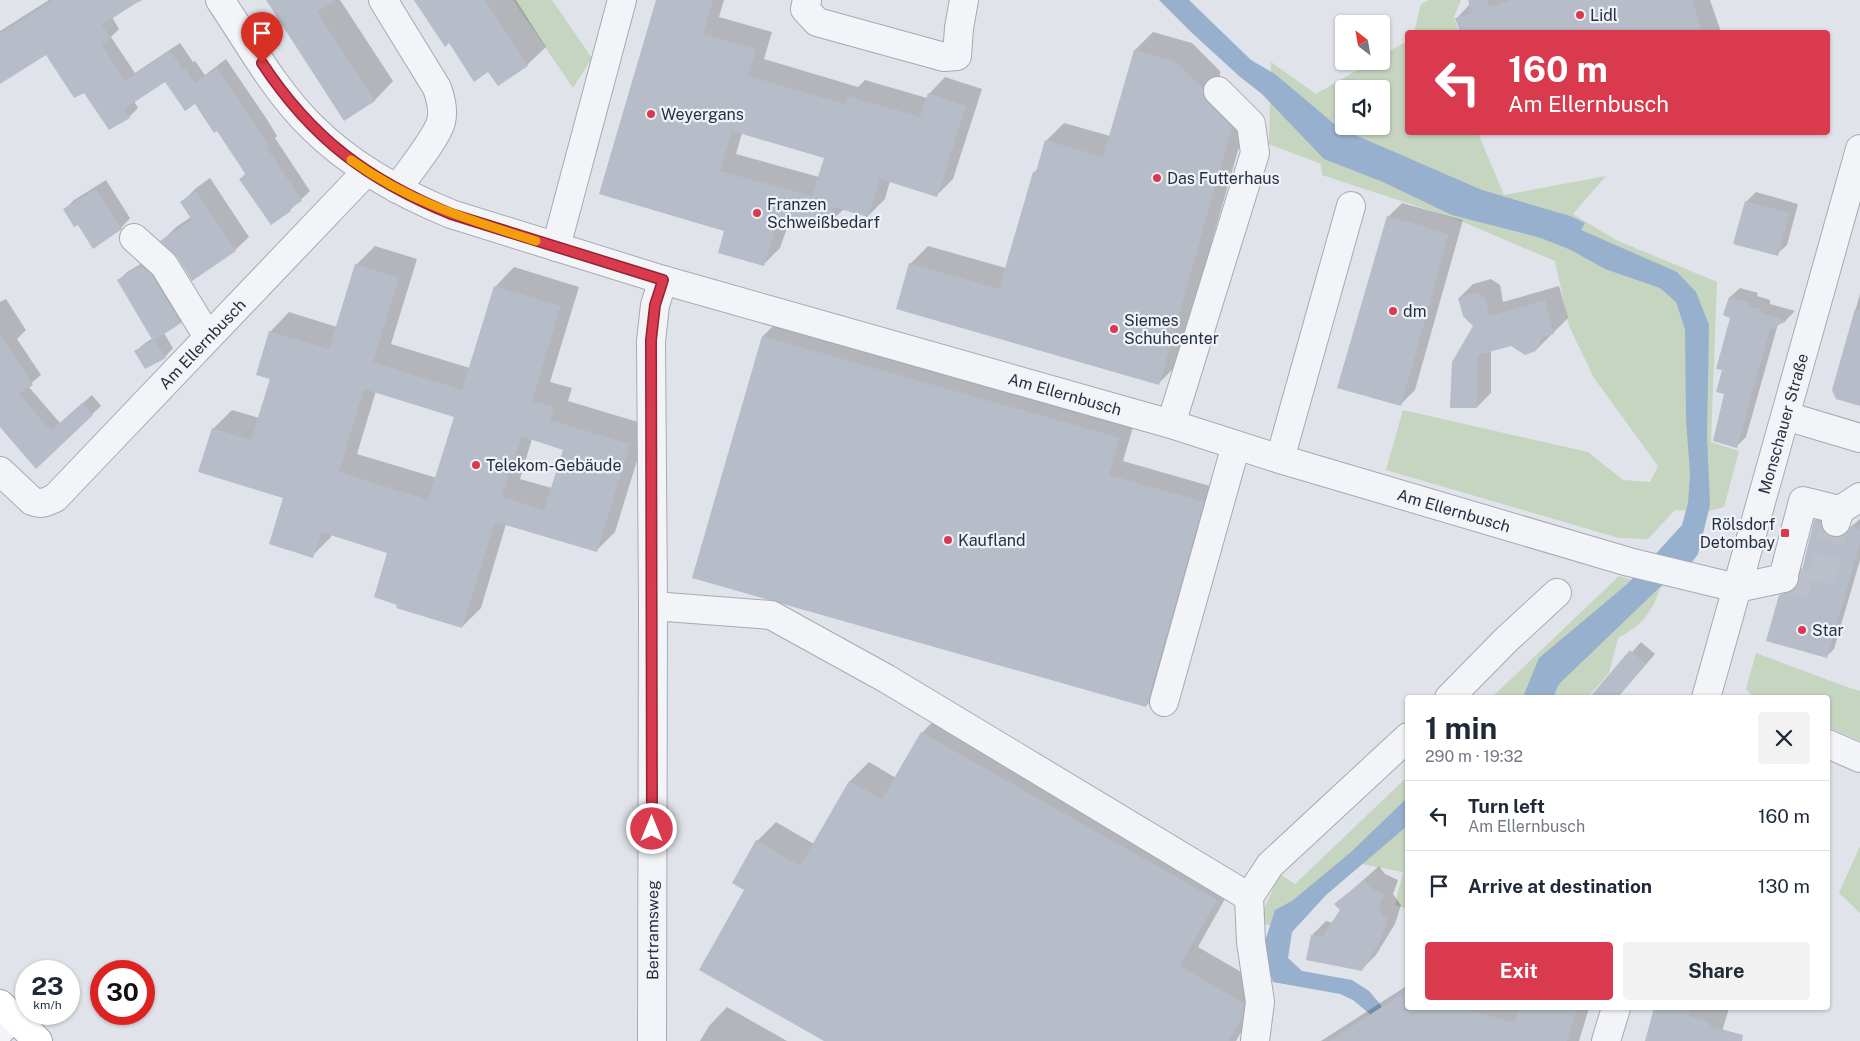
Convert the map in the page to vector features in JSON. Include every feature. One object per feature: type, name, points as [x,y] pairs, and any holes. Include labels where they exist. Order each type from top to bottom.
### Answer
[{"type":"main road","points":[[4,1017],[38,1041]]},
{"type":"street","name":"Am Ellernbusch","points":[[220,0],[290,102],[312,127],[340,152],[366,171],[425,203],[451,214],[663,280],[1171,424],[1245,448],[1629,562],[1737,588]]},
{"type":"street","points":[[383,0],[437,88],[442,102],[440,123],[432,139],[397,188]]},
{"type":"street","points":[[556,247],[622,0]]},
{"type":"street","points":[[807,0],[805,9],[817,22],[944,58],[956,56],[964,0]]},
{"type":"street","points":[[1171,424],[1255,153],[1251,124],[1218,91]]},
{"type":"street","name":"Monschauer Straße","points":[[1710,695],[1737,588],[1860,149]]},
{"type":"street","name":"Am Ellernbusch","points":[[0,471],[32,501],[39,504],[55,498],[366,171]]},
{"type":"street","points":[[1280,458],[1351,206]]},
{"type":"street","points":[[134,238],[164,264],[208,336]]},
{"type":"street","name":"Bertramsweg","points":[[652,1041],[653,606],[651,340],[655,305],[663,280]]},
{"type":"street","points":[[1786,416],[1860,438]]},
{"type":"street","points":[[1164,702],[1178,652],[1194,656],[1245,448]]},
{"type":"street","points":[[1737,588],[1784,578],[1803,501],[1845,510]]},
{"type":"street","points":[[1452,695],[1508,638],[1557,593]]},
{"type":"street","points":[[653,606],[771,614],[887,679],[1249,897]]},
{"type":"street","points":[[1255,1041],[1260,1002],[1251,942],[1249,897],[1270,866],[1405,740]]},
{"type":"street","points":[[1830,745],[1860,758]]},
{"type":"street","points":[[1606,1041],[1615,1010]]},
{"type":"green space","points":[[513,0],[552,0],[592,58],[573,88]]},
{"type":"green space","points":[[1429,0],[1461,0],[1454,17],[1458,30],[1414,30],[1421,4]]},
{"type":"green space","points":[[1405,42],[1405,135],[1479,135],[1504,195],[1606,176],[1573,214],[1616,240],[1717,282],[1711,442],[1739,451],[1724,507],[1706,512],[1675,510],[1648,539],[1619,538],[1386,470],[1403,410],[1588,452],[1623,480],[1650,482],[1658,466],[1594,378],[1569,326],[1555,261],[1456,219],[1322,175],[1321,164],[1269,144],[1271,62],[1316,94],[1335,83],[1335,135],[1390,135],[1390,80],[1340,80],[1357,70],[1390,70],[1390,51]]},
{"type":"green space","points":[[1619,576],[1660,589],[1645,618],[1618,638],[1609,673],[1590,695],[1494,695]]},
{"type":"green space","points":[[1756,653],[1860,691],[1860,741],[1830,728],[1830,695],[1751,695],[1746,689]]},
{"type":"green space","points":[[1405,779],[1405,908],[1395,905],[1403,872],[1362,864],[1326,895],[1292,932],[1258,922],[1280,874],[1295,884]]},
{"type":"green space","points":[[1860,846],[1860,913],[1839,893]]},
{"type":"water","points":[[1159,0],[1189,0],[1251,60],[1275,74],[1335,125],[1335,135],[1355,135],[1482,190],[1570,216],[1585,223],[1581,230],[1677,272],[1696,292],[1709,325],[1707,436],[1710,505],[1698,554],[1693,561],[1658,589],[1559,684],[1554,695],[1524,695],[1539,658],[1626,585],[1682,525],[1688,503],[1690,474],[1686,419],[1685,329],[1676,302],[1660,288],[1605,269],[1571,250],[1541,238],[1452,215],[1383,182],[1324,159],[1262,94],[1239,76]]},
{"type":"water","points":[[1405,800],[1405,828],[1326,895],[1292,932],[1288,958],[1302,971],[1352,980],[1369,991],[1380,1004],[1402,1041],[1353,1000],[1340,994],[1273,982],[1262,951],[1275,910],[1292,901],[1351,852]]},
{"type":"building","points":[[53,0],[141,0],[102,25],[111,39],[102,45],[125,81],[170,51],[195,83],[217,68],[259,130],[269,146],[267,148],[302,201],[289,209],[291,211],[271,225],[239,179],[246,175],[217,131],[214,133],[195,104],[185,111],[165,82],[124,109],[130,118],[109,130],[84,93],[74,98],[46,55],[0,84],[0,34]]},
{"type":"building","points":[[266,0],[336,0],[317,12],[375,101],[344,121]]},
{"type":"building","points":[[414,0],[485,0],[528,66],[498,86],[488,72],[474,82],[449,43],[445,47]]},
{"type":"building","points":[[656,0],[713,0],[703,34],[756,49],[748,76],[845,104],[847,96],[920,117],[928,93],[966,106],[937,197],[880,179],[868,217],[833,207],[827,228],[785,216],[781,228],[776,226],[764,266],[718,253],[724,231],[599,194]],"holes":[[[732,131],[824,158],[812,196],[720,171]]]},
{"type":"building","name":"Lidl","points":[[1468,0],[1487,0],[1489,7],[1511,0],[1692,0],[1701,30],[1459,30],[1455,18],[1472,13]]},
{"type":"building","points":[[1134,50],[1174,61],[1203,89],[1203,96],[1207,102],[1232,127],[1159,385],[896,309],[909,263],[999,289],[1033,172],[1036,172],[1045,140],[1103,157]]},
{"type":"building","points":[[96,189],[122,229],[93,249],[78,225],[74,227],[63,209]]},
{"type":"building","points":[[196,191],[236,251],[192,281],[177,257],[160,241],[192,220],[180,202]]},
{"type":"building","points":[[1745,201],[1790,213],[1778,256],[1733,244]]},
{"type":"building","name":"dm","points":[[1387,216],[1449,234],[1401,406],[1337,388]]},
{"type":"building","points":[[355,264],[399,278],[373,362],[462,390],[494,286],[561,306],[532,401],[554,407],[550,420],[630,444],[597,552],[495,522],[462,628],[396,608],[397,605],[374,597],[387,553],[321,532],[313,558],[269,544],[283,498],[198,472],[212,428],[251,440],[270,379],[256,375],[269,331],[329,349]],"holes":[[[364,389],[454,417],[428,500],[339,472]],[[521,436],[563,450],[544,510],[502,497]]]},
{"type":"building","points":[[141,266],[152,275],[181,323],[155,340],[166,358],[145,369],[134,351],[153,341],[117,280]]},
{"type":"building","points":[[1476,292],[1486,299],[1489,316],[1545,300],[1554,334],[1542,337],[1536,351],[1525,355],[1511,346],[1478,355],[1477,408],[1450,408],[1452,362],[1473,326],[1463,316],[1458,298]]},
{"type":"building","points":[[1729,297],[1750,302],[1748,306],[1761,309],[1761,313],[1787,321],[1770,329],[1737,448],[1713,441],[1724,394],[1716,392],[1722,370],[1716,369],[1730,318],[1723,315]]},
{"type":"building","points":[[1855,309],[1860,310],[1860,406],[1836,399],[1832,390]]},
{"type":"building","points":[[0,334],[33,385],[19,394],[51,431],[82,403],[93,415],[36,469],[0,427]]},
{"type":"building","name":"Kaufland","points":[[762,336],[1120,438],[1109,475],[1204,502],[1146,707],[692,578]]},
{"type":"building","points":[[1814,520],[1821,521],[1824,532],[1832,537],[1840,537],[1846,534],[1851,526],[1860,529],[1860,544],[1827,658],[1766,641],[1779,595],[1794,590],[1799,583]]},
{"type":"building","points":[[1630,650],[1646,664],[1620,695],[1592,695]]},
{"type":"building","points":[[921,732],[1217,900],[1180,966],[1244,1003],[1242,1018],[1229,1041],[824,1041],[699,970],[744,890],[732,883],[756,840],[800,866],[849,781],[882,799]]},
{"type":"building","points":[[1364,880],[1371,888],[1384,895],[1379,909],[1387,920],[1381,940],[1362,971],[1306,960],[1311,935],[1322,937],[1340,910],[1334,904]]},
{"type":"building","points":[[1405,992],[1405,1010],[1468,1010],[1515,1023],[1518,1010],[1576,1010],[1567,1041],[1329,1041]]},
{"type":"building","points":[[1653,1010],[1690,1010],[1689,1016],[1710,1022],[1710,1026],[1743,1035],[1742,1041],[1645,1041]]},
{"type":"tunnel","points":[[1784,578],[1819,588],[1836,522]]},
{"type":"slow traffic","points":[[351,160],[366,171],[425,203],[451,214],[536,241]]},
{"type":"place","name":"Lidl","points":[[1580,15]]},
{"type":"place","name":"Weyergans","points":[[651,114]]},
{"type":"place","name":"Das Futterhaus","points":[[1157,178]]},
{"type":"place","name":"Franzen Schweißbedarf","points":[[757,213]]},
{"type":"place","name":"dm","points":[[1393,311]]},
{"type":"place","name":"Siemes Schuhcenter","points":[[1114,329]]},
{"type":"place","name":"Telekom-Gebäude","points":[[476,465]]},
{"type":"place","name":"Rölsdorf Detombay","points":[[1785,533]]},
{"type":"place","name":"Kaufland","points":[[948,540]]},
{"type":"place","name":"Star","points":[[1802,630]]},
{"type":"route","points":[[262,63],[272,79],[312,127],[340,152],[366,171],[397,188],[451,214],[663,280],[655,305],[651,340],[652,829]]}]
